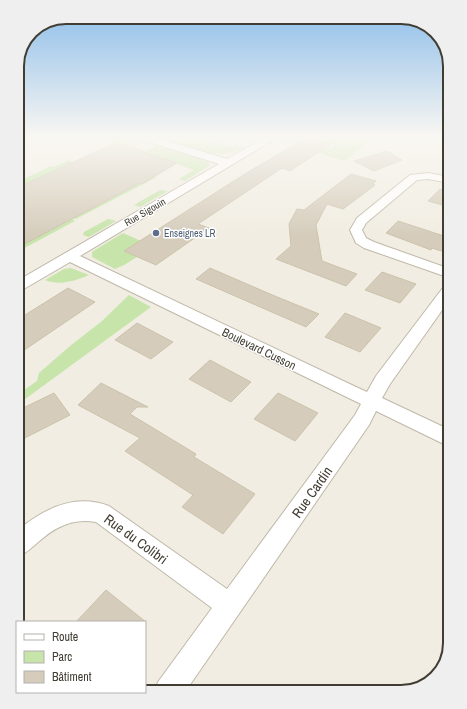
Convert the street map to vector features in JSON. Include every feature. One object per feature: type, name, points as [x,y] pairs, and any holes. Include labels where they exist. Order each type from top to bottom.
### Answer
[{"type":"street","name":"Rue Sigouin","points":[[24,283],[216,170]]},
{"type":"street","points":[[443,179],[428,176],[411,178],[361,222],[356,230],[361,240],[369,245],[443,271]]},
{"type":"street","name":"Boulevard Cusson","points":[[70,256],[203,322],[372,402],[397,412],[443,435]]},
{"type":"street","name":"Rue Cardin","points":[[173,685],[362,420],[382,381],[443,298]]},
{"type":"street","name":"Rue du Colibri","points":[[24,540],[36,529],[59,515],[80,510],[90,510],[101,514],[230,606]]},
{"type":"green space","points":[[42,170],[56,170],[24,185],[24,179]]},
{"type":"green space","points":[[194,170],[202,170],[185,181],[179,179]]},
{"type":"green space","points":[[154,176],[157,177],[76,219],[73,218]]},
{"type":"green space","points":[[160,190],[168,191],[140,207],[134,205]]},
{"type":"green space","points":[[72,219],[75,221],[24,248],[24,244]]},
{"type":"green space","points":[[108,219],[116,221],[89,237],[83,235],[84,232]]},
{"type":"green space","points":[[123,233],[141,241],[137,257],[115,269],[92,257],[92,252]]},
{"type":"green space","points":[[71,268],[89,275],[61,283],[45,280],[64,269]]},
{"type":"green space","points":[[129,295],[151,307],[24,400],[24,390],[37,381],[39,373],[102,321]]},
{"type":"building","points":[[56,170],[165,170],[142,184],[140,183],[24,244],[24,185]]},
{"type":"building","points":[[251,170],[279,170],[198,224],[209,228],[156,265],[124,251]]},
{"type":"building","points":[[351,174],[376,181],[373,184],[375,185],[343,209],[327,204],[316,225],[322,261],[357,274],[346,286],[276,259],[291,246],[289,224],[297,209],[304,210]]},
{"type":"building","points":[[440,189],[443,190],[443,205],[428,201]]},
{"type":"building","points":[[398,221],[443,236],[443,249],[441,251],[432,248],[431,250],[386,233]]},
{"type":"building","points":[[210,268],[319,314],[306,327],[196,279]]},
{"type":"building","points":[[382,272],[416,284],[400,303],[365,290]]},
{"type":"building","points":[[68,288],[95,302],[24,350],[24,316]]},
{"type":"building","points":[[345,313],[381,328],[360,352],[325,337]]},
{"type":"building","points":[[137,323],[173,342],[151,359],[115,340]]},
{"type":"building","points":[[210,360],[251,382],[231,402],[189,379]]},
{"type":"building","points":[[101,383],[148,407],[137,407],[130,414],[196,454],[194,457],[255,494],[223,534],[182,507],[193,495],[125,451],[140,438],[78,405]]},
{"type":"building","points":[[54,393],[70,415],[24,438],[24,408]]},
{"type":"building","points":[[278,393],[318,413],[295,441],[254,419]]},
{"type":"building","points":[[106,590],[145,621],[77,621]]},
{"type":"place","name":"Enseignes LR","points":[[156,233]]}]
